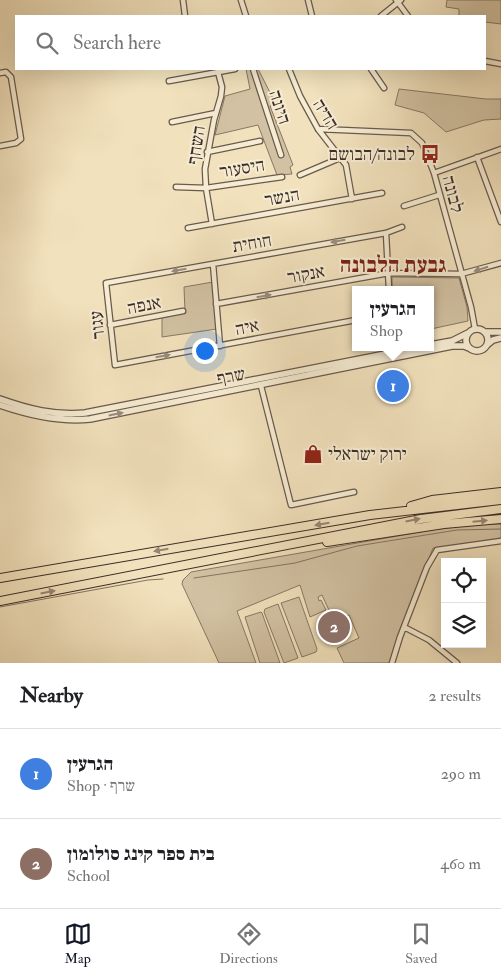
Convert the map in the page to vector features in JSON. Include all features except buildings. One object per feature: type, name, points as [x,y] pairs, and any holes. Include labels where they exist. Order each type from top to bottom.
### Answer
[{"type":"highway","points":[[370,516],[432,500],[501,492]]},
{"type":"highway","points":[[0,578],[370,516],[501,500]]},
{"type":"highway","points":[[0,601],[421,519],[501,509]]},
{"type":"highway","points":[[206,561],[444,524],[501,519]]},
{"type":"street","points":[[183,0],[185,15]]},
{"type":"street","points":[[241,0],[246,15]]},
{"type":"street","points":[[308,0],[312,15]]},
{"type":"street","points":[[382,15],[398,1],[407,15]]},
{"type":"street","points":[[486,61],[501,64]]},
{"type":"street","points":[[192,70],[194,76]]},
{"type":"street","points":[[169,81],[229,70]]},
{"type":"street","name":"היונה","points":[[253,70],[281,155]]},
{"type":"street","name":"הדיה","points":[[289,70],[300,96],[318,129],[346,165],[352,199]]},
{"type":"street","points":[[373,70],[384,88]]},
{"type":"street","points":[[0,73],[6,72],[10,77],[22,139],[16,144],[0,146]]},
{"type":"street","name":"השחף","points":[[212,224],[205,169],[222,87],[218,72]]},
{"type":"street","points":[[172,122],[216,113]]},
{"type":"street","name":"לבונה","points":[[318,129],[411,133],[422,143],[434,173],[471,307],[475,328]]},
{"type":"street","points":[[207,152],[260,141]]},
{"type":"street","points":[[434,173],[501,149]]},
{"type":"street","points":[[477,157],[501,222]]},
{"type":"street","points":[[300,175],[340,158]]},
{"type":"street","name":"היסעור","points":[[176,187],[206,188],[282,177]]},
{"type":"street","name":"הנשר","points":[[188,228],[382,193]]},
{"type":"street","points":[[404,206],[439,195]]},
{"type":"street","name":"חוחית","points":[[106,283],[386,233],[402,227]]},
{"type":"street","points":[[386,233],[390,286]]},
{"type":"street","name":"אנקור","points":[[216,304],[389,273],[461,274],[501,263]]},
{"type":"street","points":[[213,264],[220,346]]},
{"type":"street","name":"עגור","points":[[106,283],[115,365]]},
{"type":"street","name":"אנפה","points":[[110,325],[183,311]]},
{"type":"street","name":"איה","points":[[115,365],[352,321]]},
{"type":"street","points":[[434,344],[452,341],[475,328],[485,332],[501,332]]},
{"type":"street","points":[[485,332],[488,340],[486,346]]},
{"type":"street","points":[[468,333],[466,342],[468,348],[478,351],[493,340],[501,338]]},
{"type":"street","name":"שרף","points":[[434,350],[452,346],[468,348]]},
{"type":"street","name":"שרף","points":[[0,399],[46,412],[85,414],[401,351]]},
{"type":"street","name":"שרף","points":[[0,405],[37,416],[62,420],[80,420],[261,386],[428,351]]},
{"type":"street","points":[[261,386],[291,505],[354,492]]},
{"type":"street","points":[[392,663],[427,567],[437,550],[501,541]]},
{"type":"street","points":[[404,627],[430,640],[457,663]]},
{"type":"shaded area","points":[[447,0],[501,0],[501,24],[486,22],[486,15],[459,15],[459,9],[446,7]]},
{"type":"shaded area","points":[[246,70],[259,70],[277,106],[270,106],[293,165],[290,167],[292,174],[277,175],[258,125],[215,135],[225,96],[250,89]]},
{"type":"shaded area","points":[[399,89],[501,99],[501,119],[484,120],[446,132],[424,113],[395,105]]},
{"type":"shaded area","points":[[392,277],[459,278],[467,307],[468,321],[434,328],[434,286],[392,286]]},
{"type":"shaded area","points":[[213,282],[217,329],[162,337],[162,317],[185,312],[184,287]]},
{"type":"shaded area","points":[[501,524],[501,539],[433,548],[399,634],[390,663],[344,663],[337,648],[359,638],[349,615],[334,621],[322,595],[318,597],[319,601],[321,600],[326,610],[310,617],[300,585],[237,611],[256,663],[219,663],[182,584],[183,580],[191,572],[432,530],[472,525]]},
{"type":"shaded area","points":[[299,597],[317,649],[316,652],[302,657],[281,603]]},
{"type":"shaded area","points":[[278,604],[298,658],[284,663],[264,612],[265,609]]},
{"type":"shaded area","points":[[261,612],[280,663],[260,663],[245,617]]},
{"type":"waterway","points":[[194,578],[295,563],[357,546],[457,530],[501,529]]},
{"type":"waterway","points":[[0,607],[148,580],[163,579]]},
{"type":"place","name":"לבונה/הבושם","points":[[430,154]]},
{"type":"place","name":"הגרעין","points":[[393,386]]},
{"type":"place","name":"ירוק ישראלי","points":[[313,454]]},
{"type":"place","name":"בית ספר קינג סולומון","points":[[334,627]]},
{"type":"district","name":"גבעת הלבונה","points":[[393,264]]}]
